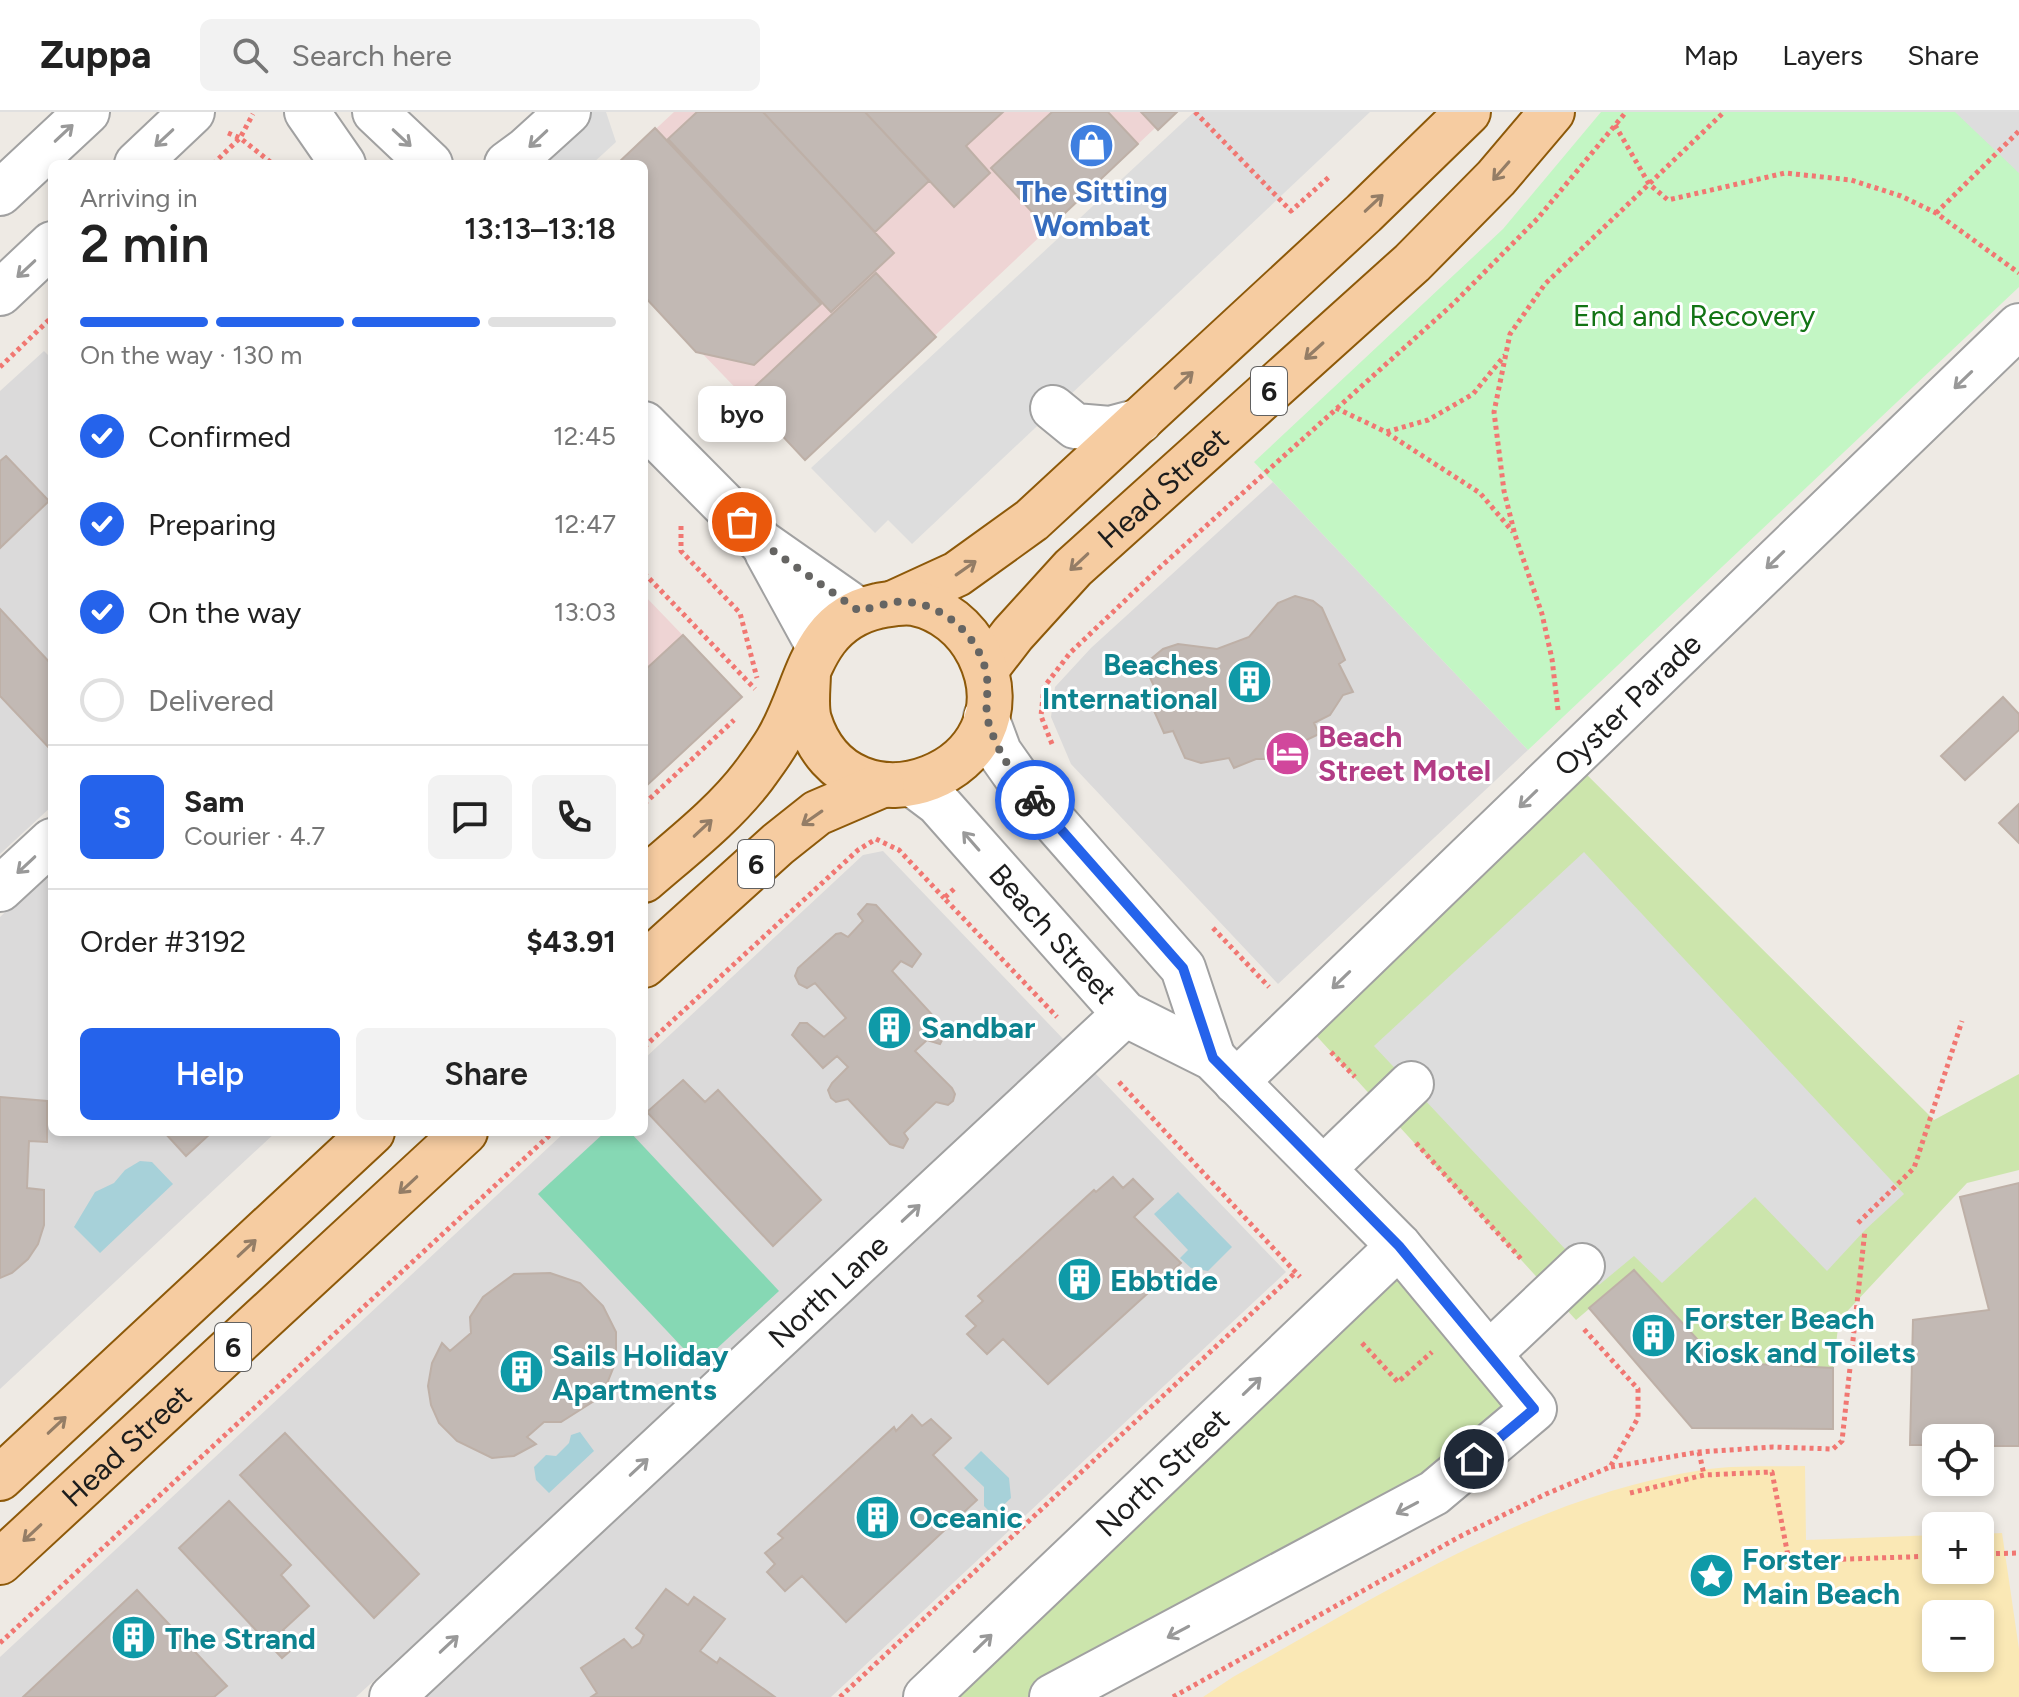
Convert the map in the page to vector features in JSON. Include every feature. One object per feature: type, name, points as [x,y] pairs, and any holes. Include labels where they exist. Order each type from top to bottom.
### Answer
[{"type":"main road","name":"Head Street","points":[[878,606],[957,574],[1032,520],[1364,213],[1468,112]]},
{"type":"main road","name":"Head Street","points":[[986,669],[1073,568],[1412,263],[1496,178],[1552,112]]},
{"type":"main road","name":"6","points":[[648,876],[704,827],[751,778],[779,739],[813,659],[840,623],[878,606],[914,603],[934,609],[953,621],[971,639],[986,669],[989,693],[986,717],[971,749],[943,774],[898,785],[817,813],[778,844],[648,961]]},
{"type":"main road","points":[[813,659],[808,718],[820,744],[838,765],[856,776],[898,785]]},
{"type":"main road","name":"Head Street","points":[[0,1478],[368,1136]]},
{"type":"main road","name":"Head Street","points":[[0,1562],[461,1136]]},
{"type":"street","points":[[0,193],[87,112]]},
{"type":"street","points":[[307,112],[340,160]]},
{"type":"street","points":[[375,112],[426,160]]},
{"type":"street","points":[[512,160],[568,112]]},
{"type":"street","points":[[143,160],[203,119]]},
{"type":"street","points":[[0,293],[48,248]]},
{"type":"street","name":"Oyster Parade","points":[[1224,1070],[1301,1019],[2019,326]]},
{"type":"street","points":[[1053,408],[1075,426],[1110,429],[1140,421]]},
{"type":"street","points":[[648,428],[762,543],[878,606]]},
{"type":"street","points":[[762,543],[813,659]]},
{"type":"street","name":"Beach Street","points":[[986,717],[999,752],[1023,786],[1183,968],[1224,1070]]},
{"type":"street","name":"Beach Street","points":[[898,785],[938,803],[1125,1014],[1224,1070],[1399,1246],[1534,1409],[1434,1493],[1052,1697]]},
{"type":"street","points":[[0,889],[48,845]]},
{"type":"street","name":"North Lane","points":[[392,1697],[1125,1014]]},
{"type":"street","points":[[1323,1169],[1398,1097]]},
{"type":"street","name":"North Street","points":[[926,1697],[1399,1246]]},
{"type":"street","points":[[1489,1354],[1582,1266]]},
{"type":"path","points":[[1195,112],[1291,211],[1329,177]]},
{"type":"path","points":[[1057,756],[1041,716],[1044,687],[1070,653],[1453,304],[1527,229],[1626,112]]},
{"type":"path","points":[[1559,720],[1552,659],[1542,614],[1515,535],[1504,491],[1494,412],[1510,334],[1545,284],[1724,112]]},
{"type":"path","points":[[217,160],[240,138],[253,114]]},
{"type":"path","points":[[203,119],[240,138],[268,160]]},
{"type":"path","points":[[1615,125],[1649,184],[1668,200],[1785,173],[1851,180],[1901,196],[1936,213],[2019,273]]},
{"type":"path","points":[[1936,213],[2019,131]]},
{"type":"path","points":[[0,367],[48,321]]},
{"type":"path","points":[[1386,432],[1428,420],[1473,394],[1506,354]]},
{"type":"path","points":[[1336,408],[1386,432],[1480,493],[1515,535]]},
{"type":"path","points":[[648,577],[761,695],[740,613],[681,551],[679,460]]},
{"type":"path","points":[[648,800],[738,717]]},
{"type":"path","points":[[648,1043],[858,850],[876,839],[899,850],[944,898]]},
{"type":"path","points":[[1205,919],[1301,1019],[1398,1097],[1491,1226]]},
{"type":"path","points":[[1858,1223],[1914,1168],[1962,1021]]},
{"type":"path","points":[[0,1643],[549,1136]]},
{"type":"path","points":[[1610,1467],[1699,1452],[1773,1447],[1833,1449],[1842,1441],[1865,1230]]},
{"type":"path","points":[[840,1697],[1296,1272]]},
{"type":"path","points":[[1699,1452],[1704,1475]]},
{"type":"path","points":[[1630,1493],[1704,1475],[1772,1472],[1789,1561],[1922,1556]]},
{"type":"path","points":[[1994,1554],[2019,1553]]},
{"type":"shaded area","points":[[589,112],[606,112],[616,142],[596,160],[538,160]]},
{"type":"shaded area","points":[[674,112],[1172,112],[804,459],[648,297],[648,160],[622,160]]},
{"type":"shaded area","points":[[1194,112],[1370,112],[912,544],[888,520],[875,533],[811,468]]},
{"type":"shaded area","points":[[1955,112],[2019,112],[2019,173],[1998,153]]},
{"type":"shaded area","points":[[44,351],[48,355],[48,810],[0,854],[0,391]]},
{"type":"shaded area","points":[[1273,482],[1528,750],[1278,984],[1071,764],[1051,717],[1055,687],[1091,648]]},
{"type":"shaded area","points":[[648,599],[742,697],[648,784]]},
{"type":"shaded area","points":[[883,851],[1068,1044],[356,1697],[0,1697],[0,1657],[561,1136],[648,1136],[648,1055],[863,855]]},
{"type":"shaded area","points":[[1584,852],[1904,1194],[1827,1271],[1755,1197],[1662,1283],[1634,1256],[1599,1285],[1374,1046]]},
{"type":"shaded area","points":[[48,872],[48,1136],[272,1136],[0,1389],[0,917]]},
{"type":"shaded area","points":[[1094,1072],[1286,1272],[831,1697],[420,1697]]},
{"type":"green space","name":"End and Recovery","points":[[1601,112],[2019,112],[2019,287],[1528,750],[1254,462],[1503,229]]},
{"type":"green space","points":[[1570,758],[1934,1120],[2019,1074],[2019,1170],[1967,1183],[1839,1320],[1833,1368],[1718,1362],[1635,1270],[1576,1320],[1301,1019]]},
{"type":"green space","points":[[601,1136],[634,1136],[779,1291],[699,1365],[538,1194]]},
{"type":"green space","points":[[1399,1246],[1534,1409],[1052,1697],[926,1697]]},
{"type":"sand","name":"Forster Main Beach","points":[[1805,1466],[1806,1540],[1922,1536],[1922,1584],[1994,1584],[1994,1533],[2002,1533],[2019,1649],[2019,1697],[1203,1697],[1401,1583],[1517,1526],[1577,1502],[1639,1483],[1702,1470]]},
{"type":"water","points":[[140,1161],[152,1162],[173,1184],[100,1253],[74,1227],[95,1192],[114,1183],[125,1170]]},
{"type":"water","points":[[1178,1192],[1232,1247],[1208,1271],[1191,1268],[1180,1258],[1188,1250],[1154,1214]]},
{"type":"water","points":[[580,1432],[594,1451],[549,1493],[536,1480],[534,1467],[546,1455],[556,1456],[569,1443],[571,1435]]},
{"type":"water","points":[[981,1451],[1009,1478],[1011,1498],[993,1515],[984,1506],[984,1487],[964,1468]]},
{"type":"building","points":[[697,112],[763,112],[894,253],[831,312],[668,139]]},
{"type":"building","points":[[763,112],[865,112],[929,181],[875,232]]},
{"type":"building","points":[[865,112],[1003,112],[966,146],[990,173],[954,207]]},
{"type":"building","points":[[1052,112],[1108,112],[1138,144],[1048,229],[991,168]]},
{"type":"building","points":[[1141,112],[1177,112],[1158,130]]},
{"type":"building","points":[[655,128],[821,304],[754,365],[696,352],[648,300],[648,160],[621,160]]},
{"type":"building","points":[[876,273],[936,337],[805,460],[745,396]]},
{"type":"building","points":[[6,456],[48,502],[0,548],[0,461]]},
{"type":"building","name":"Beaches International","points":[[1295,596],[1313,601],[1322,608],[1345,660],[1339,664],[1353,692],[1343,695],[1330,715],[1314,723],[1319,734],[1287,753],[1269,759],[1256,759],[1234,768],[1229,758],[1201,763],[1185,758],[1173,731],[1164,733],[1150,702],[1160,699],[1146,669],[1151,659],[1163,649],[1178,644],[1217,649],[1249,637],[1278,603]]},
{"type":"building","points":[[0,609],[48,661],[48,747],[0,696]]},
{"type":"building","points":[[683,635],[742,697],[648,784],[648,667]]},
{"type":"building","points":[[2003,697],[2019,714],[2019,730],[1965,780],[1941,756]]},
{"type":"building","points":[[2019,804],[2019,843],[1999,823]]},
{"type":"building","name":"Sandbar","points":[[867,904],[876,905],[921,954],[912,967],[901,961],[892,971],[947,1031],[940,1044],[927,1040],[915,1051],[952,1088],[955,1094],[953,1101],[948,1105],[936,1102],[904,1133],[908,1139],[903,1148],[890,1144],[848,1099],[836,1102],[831,1098],[828,1090],[848,1067],[837,1056],[823,1068],[792,1035],[800,1023],[807,1023],[824,1037],[846,1018],[815,983],[807,988],[799,984],[795,976],[798,968],[836,934],[848,937],[863,921],[858,914]]},
{"type":"building","points":[[683,1080],[705,1102],[718,1090],[821,1200],[773,1246],[648,1111]]},
{"type":"building","points":[[0,1097],[47,1101],[47,1142],[29,1141],[27,1188],[44,1190],[44,1225],[38,1244],[28,1259],[12,1273],[0,1278]]},
{"type":"building","points":[[168,1136],[208,1136],[186,1156]]},
{"type":"building","name":"Ebbtide","points":[[1113,1177],[1123,1188],[1133,1179],[1153,1199],[1134,1217],[1181,1263],[1048,1384],[1003,1339],[987,1354],[967,1334],[976,1326],[966,1316],[983,1301],[978,1296],[1094,1190],[1096,1192]]},
{"type":"building","points":[[2019,1183],[2019,1446],[1994,1446],[1994,1424],[1922,1424],[1922,1445],[1910,1445],[1913,1320],[1989,1310],[1960,1197]]},
{"type":"building","name":"Forster Beach Kiosk and Toilets","points":[[1634,1270],[1718,1362],[1833,1368],[1833,1429],[1692,1428],[1589,1308]]},
{"type":"building","name":"Sails Holiday Apartments","points":[[550,1273],[580,1283],[603,1306],[616,1332],[616,1361],[608,1381],[594,1401],[561,1422],[544,1422],[527,1437],[536,1444],[514,1456],[492,1458],[457,1441],[439,1423],[431,1405],[428,1386],[432,1363],[442,1343],[450,1351],[471,1333],[470,1317],[483,1297],[514,1274]]},
{"type":"building","name":"Oceanic","points":[[912,1415],[922,1426],[931,1419],[951,1438],[933,1455],[977,1500],[846,1622],[802,1576],[785,1591],[767,1572],[775,1564],[765,1553],[783,1538],[778,1534],[894,1427],[896,1431]]},
{"type":"building","points":[[285,1433],[419,1574],[374,1618],[240,1475]]},
{"type":"building","points":[[229,1501],[291,1565],[281,1575],[309,1606],[283,1630],[297,1645],[282,1658],[179,1548]]},
{"type":"building","points":[[666,1589],[688,1605],[694,1597],[725,1619],[700,1651],[717,1663],[720,1658],[775,1697],[591,1697],[597,1693],[581,1668],[624,1639],[632,1648],[640,1643],[644,1635],[636,1628]]},
{"type":"building","name":"The Strand","points":[[137,1590],[227,1686],[214,1697],[23,1697]]},
{"type":"way so far","points":[[742,522],[762,543],[859,611],[896,602],[914,603],[934,609],[953,621],[971,639],[986,669],[989,693],[986,717],[999,752],[1035,800]]},
{"type":"place","name":"The Sitting Wombat","points":[[1092,145]]},
{"type":"place","name":"byo","points":[[742,522]]},
{"type":"place","name":"Beaches International","points":[[1249,681]]},
{"type":"place","name":"Beach Street Motel","points":[[1287,753]]},
{"type":"place","name":"Sandbar","points":[[890,1027]]},
{"type":"place","name":"Ebbtide","points":[[1079,1280]]},
{"type":"place","name":"Forster Beach Kiosk and Toilets","points":[[1653,1335]]},
{"type":"place","name":"Sails Holiday Apartments","points":[[521,1372]]},
{"type":"place","name":"Oceanic","points":[[878,1517]]},
{"type":"place","name":"Forster Main Beach","points":[[1711,1576]]},
{"type":"place","name":"The Strand","points":[[134,1638]]},
{"type":"route","points":[[1035,800],[1183,968],[1213,1058],[1399,1246],[1534,1409],[1474,1459]]}]
